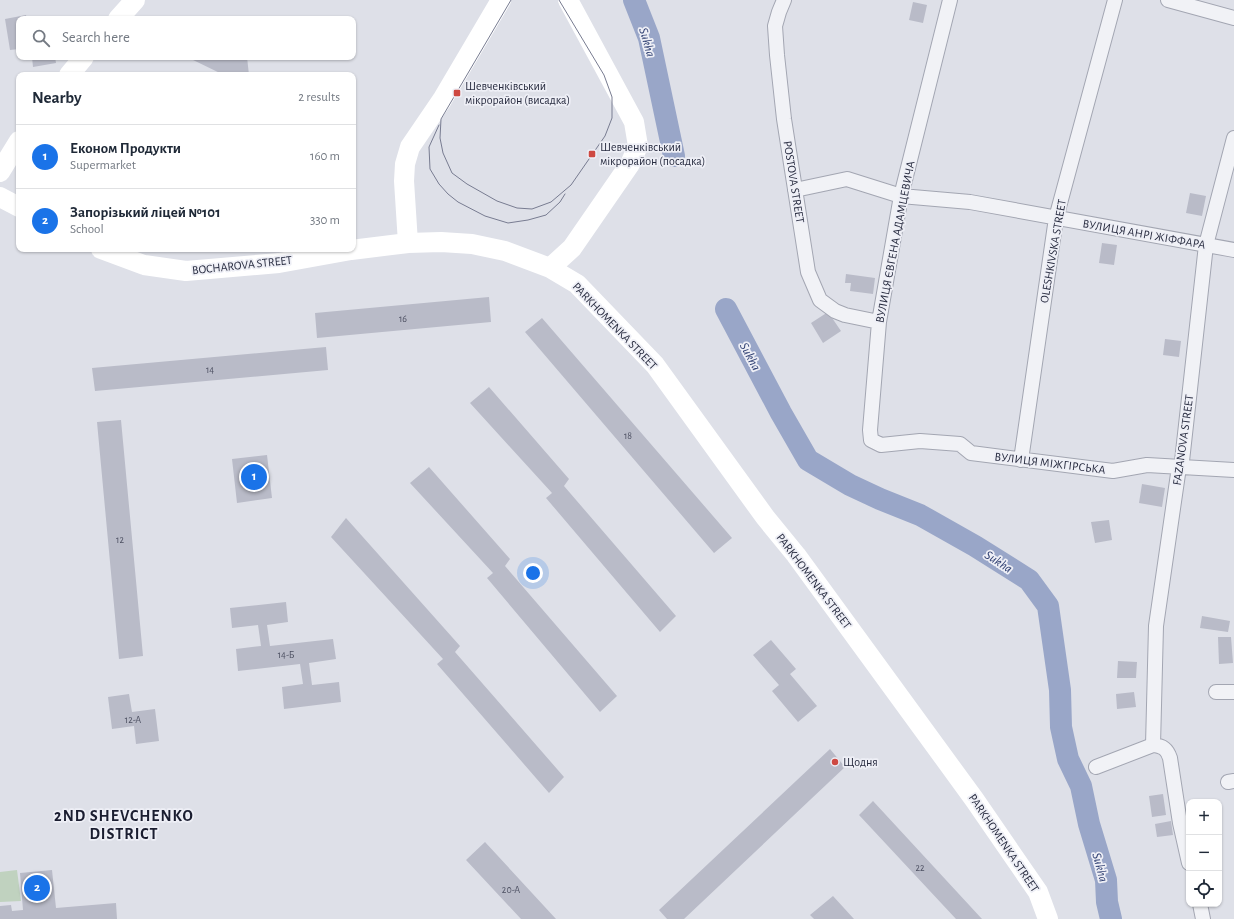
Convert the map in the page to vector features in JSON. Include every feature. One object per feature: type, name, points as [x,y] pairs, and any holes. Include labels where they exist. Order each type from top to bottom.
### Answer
[{"type":"street","points":[[121,16],[135,0]]},
{"type":"street","points":[[408,243],[404,181],[405,164],[410,147],[442,100],[501,0]]},
{"type":"street","points":[[550,268],[572,248],[630,164],[638,146],[634,122],[568,0]]},
{"type":"street","name":"POSTOVA STREET","points":[[784,0],[775,26],[777,55],[784,119],[808,272],[820,300],[834,310],[845,315],[879,322]]},
{"type":"street","name":"ВУЛИЦЯ ЄВГЕНА АДАМЦЕВИЧА","points":[[871,440],[870,430],[879,322],[901,196],[950,0]]},
{"type":"street","name":"OLESHKIVSKA STREET","points":[[1021,460],[1056,218],[1115,0]]},
{"type":"street","points":[[1168,0],[1234,18]]},
{"type":"street","points":[[72,72],[82,60]]},
{"type":"street","name":"FAZANOVA STREET","points":[[1152,745],[1156,626],[1179,467],[1182,461],[1206,245],[1234,138]]},
{"type":"street","points":[[0,172],[16,146]]},
{"type":"street","name":"ВУЛИЦЯ АНРІ ЖІФФАРА","points":[[795,190],[847,179],[901,196],[970,202],[1234,250]]},
{"type":"street","points":[[0,197],[16,205]]},
{"type":"street","name":"BOCHAROVA STREET","points":[[356,249],[408,243],[441,242],[472,244],[505,251],[550,268]]},
{"type":"street","name":"BOCHAROVA STREET","points":[[109,252],[144,265],[186,271],[279,263],[340,252]]},
{"type":"street","name":"PARKHOMENKA STREET","points":[[550,268],[577,284],[654,366],[765,516],[796,555],[974,799],[1038,892],[1048,919]]},
{"type":"street","name":"ВУЛИЦЯ МІЖГІРСЬКА","points":[[871,440],[881,445],[920,441],[960,444],[971,453],[1113,471],[1147,465],[1234,470]]},
{"type":"street","points":[[1216,692],[1234,692]]},
{"type":"street","points":[[1096,767],[1152,745],[1164,747],[1170,758],[1180,823],[1186,850]]},
{"type":"street","points":[[1201,907],[1203,919]]},
{"type":"green space","points":[[17,870],[21,901],[0,902],[0,872]]},
{"type":"building","points":[[913,2],[927,5],[923,23],[909,20]]},
{"type":"building","points":[[16,17],[16,49],[10,50],[5,19]]},
{"type":"building","points":[[32,60],[56,60],[56,63],[33,67]]},
{"type":"building","points":[[193,60],[247,60],[249,72],[218,72]]},
{"type":"building","points":[[1190,193],[1206,196],[1202,216],[1186,213]]},
{"type":"building","points":[[1102,243],[1117,245],[1114,265],[1099,263]]},
{"type":"building","points":[[846,274],[875,278],[873,294],[850,291],[851,283],[845,283]]},
{"type":"building","points":[[489,297],[491,322],[317,338],[315,313]]},
{"type":"building","points":[[828,312],[841,331],[823,343],[811,323]]},
{"type":"building","points":[[542,318],[732,538],[714,553],[525,332]]},
{"type":"building","points":[[1165,339],[1181,341],[1179,357],[1163,355]]},
{"type":"building","points":[[326,347],[328,370],[95,391],[92,368]]},
{"type":"building","points":[[489,387],[569,479],[564,486],[676,616],[660,632],[546,498],[552,493],[470,403]]},
{"type":"building","points":[[121,420],[143,656],[119,659],[97,422]]},
{"type":"building","points":[[267,455],[272,498],[237,503],[232,459]]},
{"type":"building","points":[[429,467],[510,559],[505,566],[617,696],[600,712],[487,578],[493,573],[410,483]]},
{"type":"building","points":[[1142,484],[1165,488],[1162,507],[1139,503]]},
{"type":"building","points":[[346,518],[460,646],[455,652],[564,777],[549,793],[437,664],[443,659],[331,537]]},
{"type":"building","points":[[1109,520],[1112,540],[1095,543],[1091,522]]},
{"type":"building","points":[[286,602],[288,622],[267,625],[270,646],[333,639],[336,659],[309,663],[312,685],[339,682],[341,702],[284,709],[282,687],[303,684],[300,664],[238,671],[236,649],[261,646],[258,625],[232,628],[230,608]]},
{"type":"building","points":[[1202,616],[1230,621],[1228,632],[1200,628]]},
{"type":"building","points":[[1218,637],[1231,637],[1233,663],[1219,664]]},
{"type":"building","points":[[771,640],[796,669],[790,674],[817,706],[798,722],[772,691],[779,685],[753,655]]},
{"type":"building","points":[[1118,661],[1137,662],[1136,678],[1117,678]]},
{"type":"building","points":[[1134,692],[1136,707],[1117,709],[1116,694]]},
{"type":"building","points":[[129,694],[132,712],[155,709],[159,741],[136,744],[134,726],[112,729],[108,697]]},
{"type":"building","points":[[830,749],[845,767],[684,919],[667,919],[659,910]]},
{"type":"building","points":[[1163,794],[1166,815],[1152,817],[1149,796]]},
{"type":"building","points":[[873,801],[982,919],[956,919],[859,815]]},
{"type":"building","points":[[1171,821],[1173,835],[1157,837],[1155,824]]},
{"type":"building","points":[[485,842],[556,919],[521,919],[466,860]]},
{"type":"building","points":[[52,870],[56,908],[116,903],[117,919],[0,919],[0,906],[11,905],[12,911],[23,910],[20,873]]},
{"type":"building","points":[[833,896],[854,919],[814,919],[810,915]]},
{"type":"waterway","name":"Sukha","points":[[634,0],[649,38],[674,156]]},
{"type":"waterway","name":"Sukha","points":[[726,309],[781,413],[808,460],[850,485],[920,515],[975,546],[1029,580],[1048,606],[1060,690],[1061,727],[1068,759],[1081,786],[1089,824],[1106,880],[1107,902],[1111,919]]},
{"type":"tram line","points":[[511,0],[441,119],[440,138],[443,153],[452,173],[467,184],[497,201],[517,208],[532,209],[551,202],[571,185],[605,136],[612,118],[612,97],[604,75],[559,0]]},
{"type":"tram line","points":[[439,125],[429,147],[430,169],[439,184],[458,202],[485,216],[508,223],[546,215],[560,202],[565,194]]},
{"type":"place","name":"Шевченківський мікрорайон (висадка)","points":[[457,93]]},
{"type":"place","name":"Шевченківський мікрорайон (посадка)","points":[[592,154]]},
{"type":"place","name":"Економ Продукти","points":[[254,477]]},
{"type":"place","name":"Щодня","points":[[835,762]]},
{"type":"place","name":"Запорізький ліцей №101","points":[[37,888]]},
{"type":"district","name":"2ND SHEVCHENKO DISTRICT","points":[[124,824]]}]
